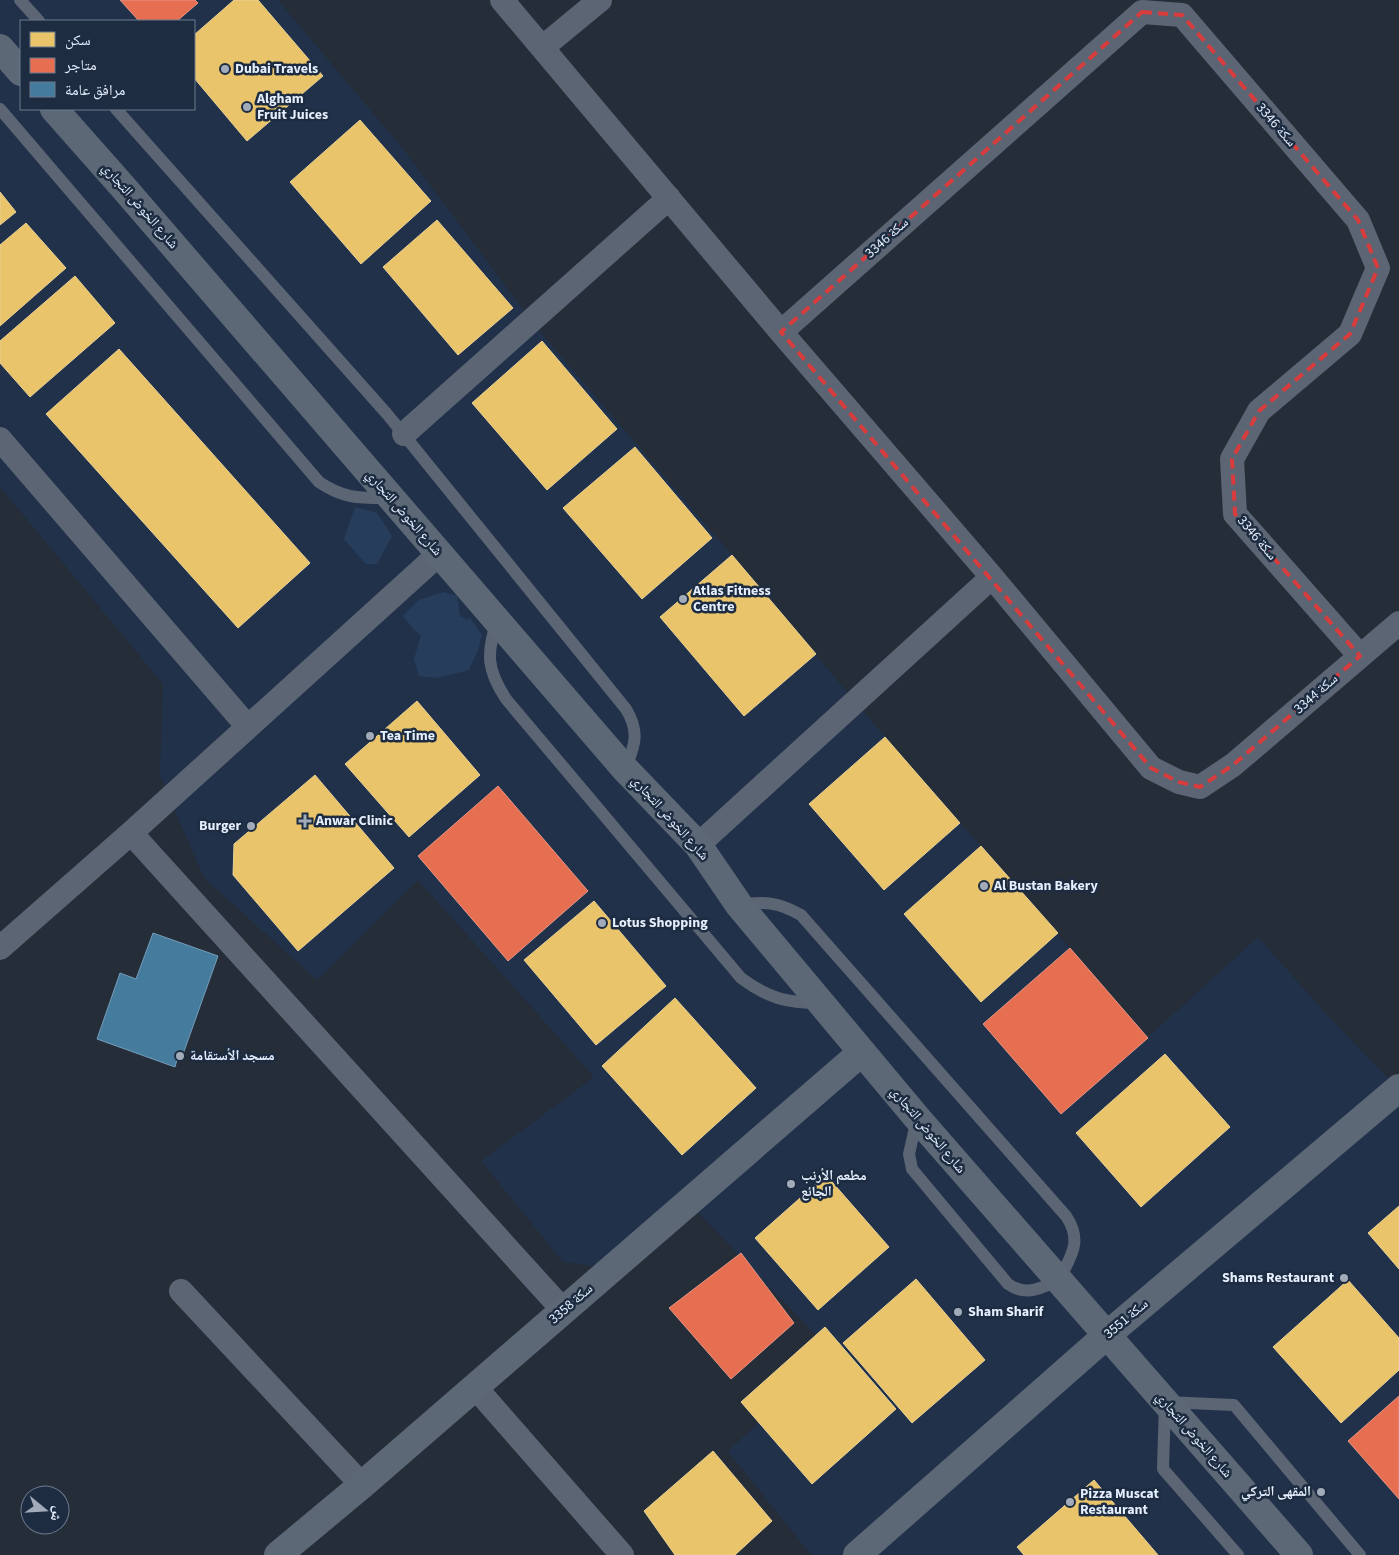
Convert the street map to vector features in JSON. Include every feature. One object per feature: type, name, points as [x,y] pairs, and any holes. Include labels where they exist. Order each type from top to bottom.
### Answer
[{"type":"street","points":[[502,0],[781,332],[992,577],[698,845]]},
{"type":"street","points":[[543,47],[600,0]]},
{"type":"street","name":"سكة 3346","points":[[781,332],[1142,12],[1182,15],[1358,220],[1378,268],[1350,334],[1259,411],[1232,459],[1235,514],[1360,656]]},
{"type":"street","points":[[0,48],[20,71]]},
{"type":"street","name":"شارع الخوض التجاري","points":[[55,110],[123,186],[625,769],[698,845],[739,905],[918,1119],[1299,1555]]},
{"type":"street","points":[[404,434],[669,198]]},
{"type":"street","points":[[0,439],[248,727]]},
{"type":"street","points":[[0,948],[131,833],[439,554]]},
{"type":"street","name":"سكة 3344","points":[[992,577],[1151,768],[1179,782],[1200,787],[1233,766],[1399,623]]},
{"type":"street","points":[[131,833],[563,1310]]},
{"type":"street","name":"سكة 3358","points":[[278,1555],[362,1485],[862,1052]]},
{"type":"street","name":"سكة 3551","points":[[857,1555],[1107,1336],[1399,1088]]},
{"type":"street","points":[[181,1291],[362,1485]]},
{"type":"street","points":[[475,1387],[622,1555]]},
{"type":"lane","points":[[20,0],[37,20]]},
{"type":"lane","points":[[0,109],[319,482],[333,492],[350,497],[391,498]]},
{"type":"lane","points":[[117,110],[404,434],[626,709],[632,719],[635,743],[625,769]]},
{"type":"lane","points":[[497,621],[491,641],[490,662],[495,682],[506,699],[741,978],[758,990],[777,999],[799,1003],[820,1003]]},
{"type":"lane","points":[[739,905],[758,902],[773,903],[788,907],[801,915],[1066,1216],[1073,1225],[1076,1236],[1074,1247],[1059,1280],[1028,1292],[1008,1284],[912,1169],[909,1154],[918,1119]]},
{"type":"lane","points":[[1238,1555],[1164,1470],[1165,1402],[1234,1405],[1360,1555]]},
{"type":"highlighted area","points":[[1142,12],[1182,15],[1358,220],[1378,268],[1350,334],[1259,411],[1232,459],[1235,514],[1360,656],[1233,765],[1200,787],[1179,782],[1151,768],[781,332]]},
{"type":"shaded area","points":[[0,0],[278,0],[404,150],[537,328],[885,737],[1148,1037],[1258,937],[1330,1018],[1399,1089],[1399,1555],[811,1555],[728,1451],[833,1353],[682,1196],[602,1267],[563,1262],[481,1161],[594,1077],[418,880],[317,980],[204,878],[160,776],[163,684],[0,487]]},
{"type":"shaded area","points":[[355,507],[377,513],[392,536],[377,564],[366,564],[344,539]]},
{"type":"shaded area","points":[[443,592],[457,596],[460,616],[468,620],[469,618],[471,619],[482,635],[478,650],[469,670],[437,678],[419,676],[414,659],[421,635],[415,631],[403,616],[419,600]]},
{"type":"building: سكن","points":[[234,0],[258,0],[323,76],[247,141],[195,79],[195,34]]},
{"type":"building: سكن","points":[[360,120],[431,201],[361,264],[290,182]]},
{"type":"building: سكن","points":[[0,192],[16,212],[0,225]]},
{"type":"building: سكن","points":[[437,220],[513,308],[458,355],[383,267]]},
{"type":"building: سكن","points":[[26,223],[66,268],[0,326],[0,245]]},
{"type":"building: سكن","points":[[75,276],[115,323],[30,397],[0,363],[0,341]]},
{"type":"building: سكن","points":[[542,341],[617,429],[547,490],[472,403]]},
{"type":"building: سكن","points":[[119,349],[310,563],[238,628],[46,414]]},
{"type":"building: سكن","points":[[635,447],[712,538],[642,599],[563,508]]},
{"type":"building: سكن","points":[[732,555],[816,654],[744,716],[660,617]]},
{"type":"building: سكن","points":[[417,701],[480,775],[409,837],[345,764]]},
{"type":"building: سكن","points":[[885,737],[960,823],[884,890],[809,804]]},
{"type":"building: سكن","points":[[315,775],[394,868],[298,951],[233,875],[234,844]]},
{"type":"building: سكن","points":[[981,846],[1058,933],[981,1002],[904,914]]},
{"type":"building: سكن","points":[[594,901],[666,986],[596,1045],[524,960]]},
{"type":"building: سكن","points":[[675,998],[756,1088],[682,1155],[602,1066]]},
{"type":"building: سكن","points":[[1165,1054],[1230,1127],[1141,1207],[1076,1133]]},
{"type":"building: سكن","points":[[826,1175],[889,1247],[818,1310],[755,1238]]},
{"type":"building: سكن","points":[[1399,1206],[1399,1269],[1368,1233]]},
{"type":"building: سكن","points":[[916,1279],[985,1360],[912,1423],[843,1343]]},
{"type":"building: سكن","points":[[1348,1280],[1399,1338],[1399,1370],[1341,1423],[1273,1347]]},
{"type":"building: سكن","points":[[825,1327],[896,1409],[812,1484],[741,1402]]},
{"type":"building: سكن","points":[[713,1451],[772,1521],[735,1555],[675,1555],[644,1511]]},
{"type":"building: سكن","points":[[1094,1480],[1158,1555],[1024,1555],[1017,1547]]},
{"type":"building: متاجر","points":[[120,0],[195,0],[198,3],[178,20],[138,20]]},
{"type":"building: متاجر","points":[[498,786],[588,891],[508,961],[418,856]]},
{"type":"building: متاجر","points":[[1070,948],[1148,1038],[1061,1114],[983,1024]]},
{"type":"building: متاجر","points":[[741,1253],[794,1323],[731,1379],[669,1308]]},
{"type":"building: متاجر","points":[[1399,1396],[1399,1499],[1348,1441]]},
{"type":"building: مرافق عامة","points":[[153,933],[218,956],[182,1057],[178,1056],[175,1067],[97,1039],[120,973],[136,979]]},
{"type":"place","name":"Dubai Travels","points":[[225,69]]},
{"type":"place","name":"Algham Fruit Juices","points":[[247,107]]},
{"type":"place","name":"Atlas Fitness Centre","points":[[683,599]]},
{"type":"place","name":"Tea Time","points":[[370,736]]},
{"type":"place","name":"Anwar Clinic","points":[[305,821]]},
{"type":"place","name":"Burger","points":[[251,826]]},
{"type":"place","name":"Al Bustan Bakery","points":[[984,886]]},
{"type":"place","name":"Lotus Shopping","points":[[602,923]]},
{"type":"place","name":"مسجد الأستقامة","points":[[180,1056]]},
{"type":"place","name":"مطعم الأرنب الجائع","points":[[791,1184]]},
{"type":"place","name":"Shams Restaurant","points":[[1344,1278]]},
{"type":"place","name":"Sham Sharif","points":[[958,1312]]},
{"type":"place","name":"المقهى التركي","points":[[1321,1492]]},
{"type":"place","name":"Pizza Muscat Restaurant","points":[[1070,1502]]}]
